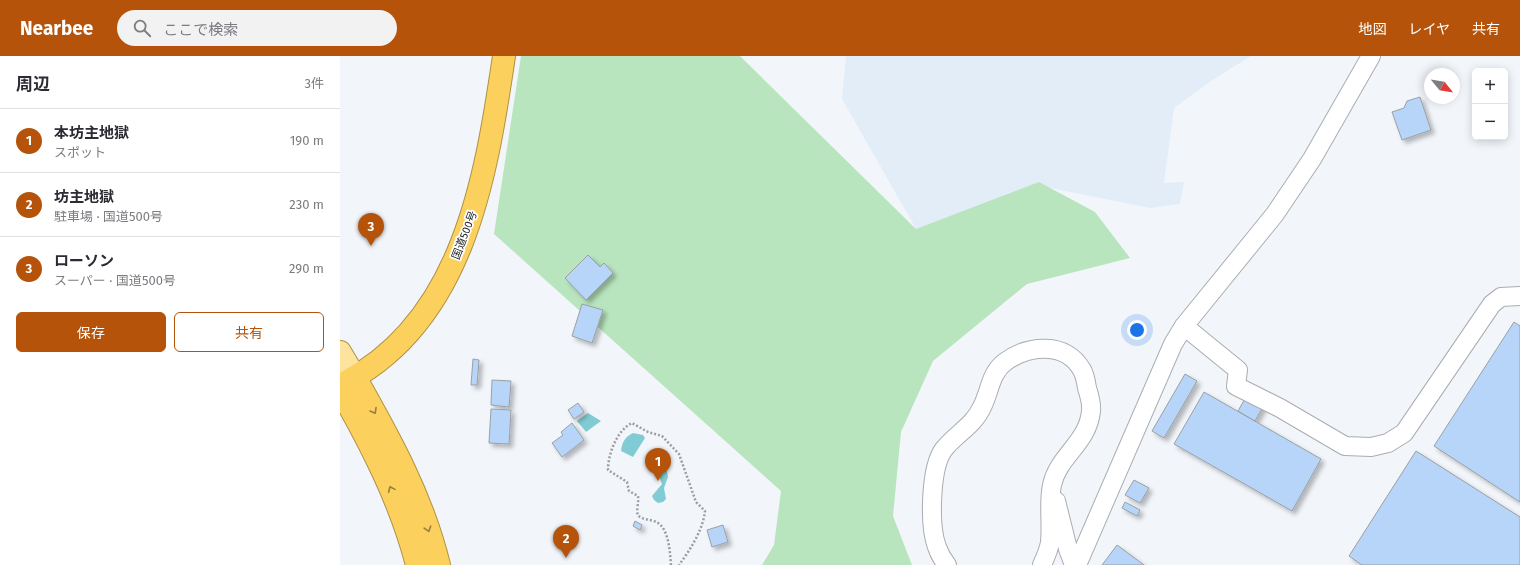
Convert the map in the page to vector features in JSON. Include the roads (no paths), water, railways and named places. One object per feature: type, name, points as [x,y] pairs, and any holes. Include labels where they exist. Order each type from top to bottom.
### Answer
[{"type":"highway","name":"国道500号","points":[[345,384],[388,353],[414,326],[435,298],[455,259],[472,217],[485,168],[504,56]]},
{"type":"highway","points":[[345,384],[362,429],[403,517],[417,565]]},
{"type":"highway","points":[[345,384],[395,448],[408,475],[427,524],[439,565]]},
{"type":"main road","points":[[340,352],[345,384]]},
{"type":"street","points":[[1075,565],[1173,344],[1184,326],[1275,214],[1312,159],[1371,56]]},
{"type":"street","points":[[1184,326],[1238,370],[1236,386],[1280,408],[1344,446],[1371,446],[1388,443],[1404,432],[1492,304],[1501,297],[1520,296]]},
{"type":"street","points":[[947,565],[936,546],[934,530],[933,482],[936,463],[944,449],[977,415],[982,407],[993,378],[1000,366],[1029,349],[1057,351],[1068,355],[1074,360],[1082,370],[1091,401],[1089,423],[1085,433],[1059,467],[1052,485],[1050,543],[1042,565]]},
{"type":"street","points":[[1052,485],[1068,549],[1075,565]]},
{"type":"water","points":[[588,413],[601,421],[586,432],[577,421]]},
{"type":"water","points":[[633,433],[643,435],[645,438],[633,457],[621,451],[624,440]]},
{"type":"water","points":[[662,471],[667,471],[668,477],[664,488],[666,499],[663,502],[658,503],[652,496],[662,484],[658,474]]},
{"type":"place","name":"ローソン","points":[[371,246]]},
{"type":"place","name":"本坊主地獄","points":[[658,481]]},
{"type":"place","name":"坊主地獄","points":[[566,558]]}]
